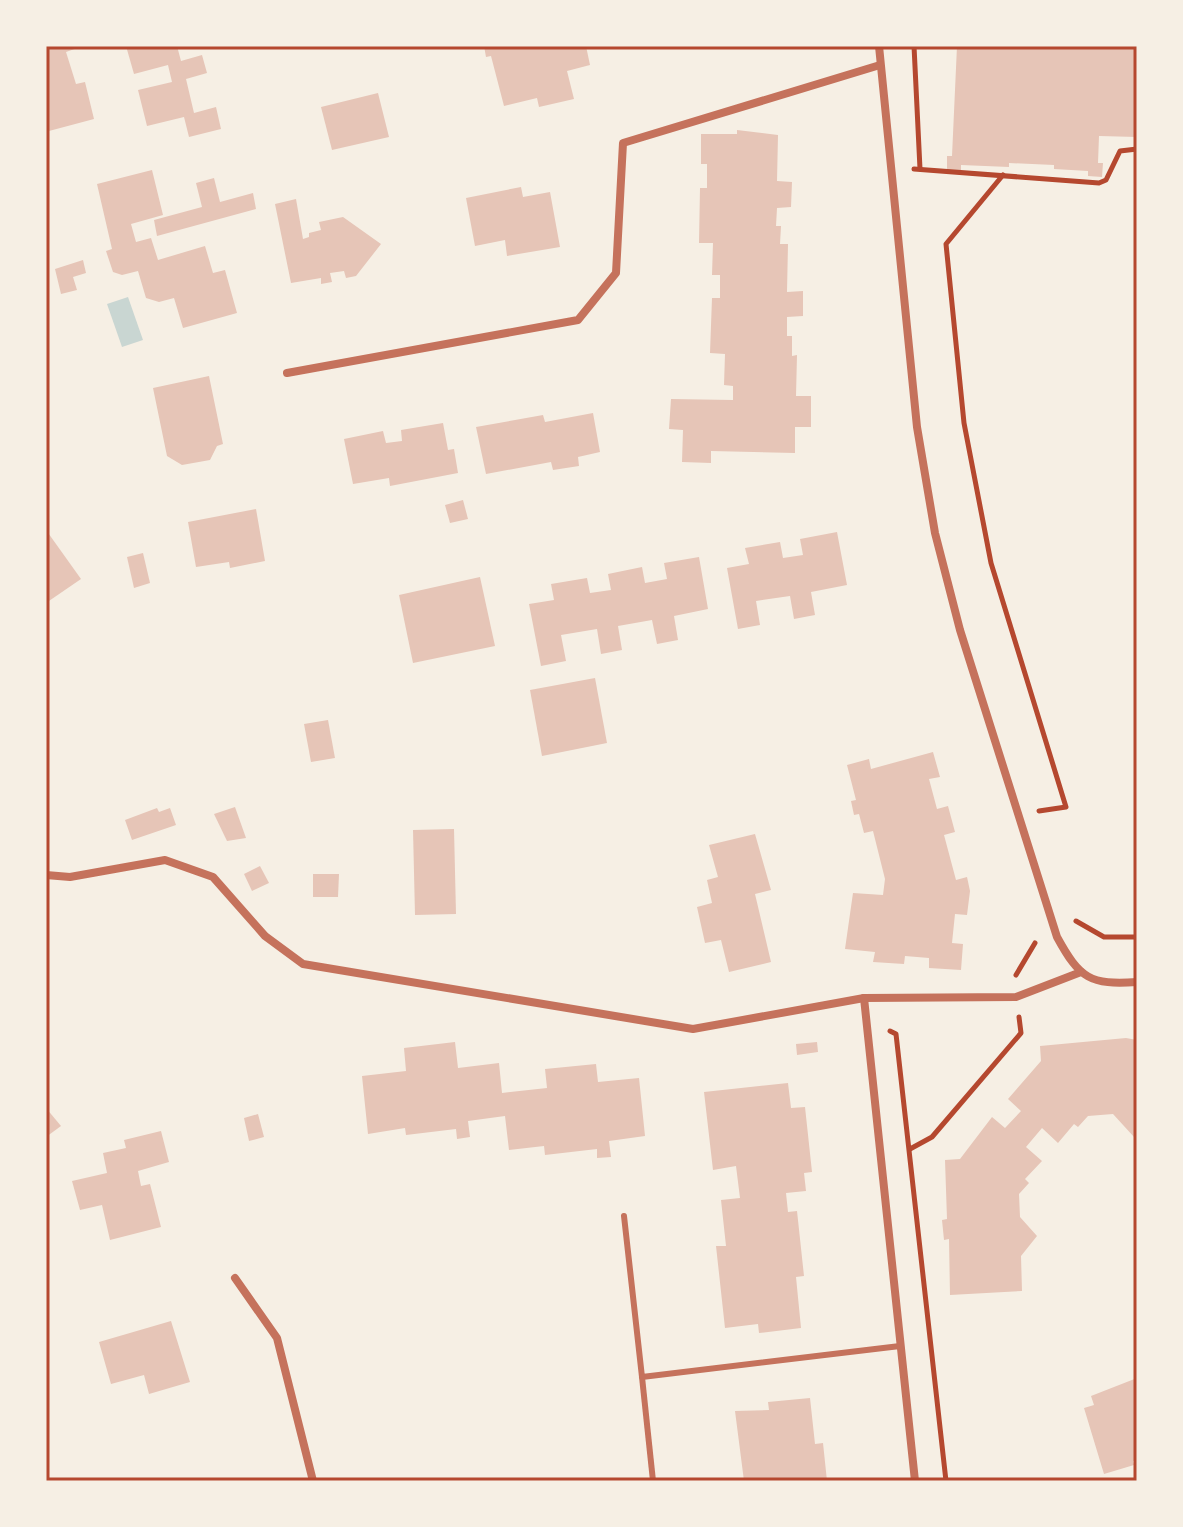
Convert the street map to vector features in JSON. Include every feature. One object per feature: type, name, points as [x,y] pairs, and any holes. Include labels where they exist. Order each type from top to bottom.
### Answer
[{"type":"street","points":[[879,46],[917,427],[935,533],[960,630],[1057,937],[1081,972],[1092,981],[1105,984],[1137,982]]},
{"type":"street","points":[[287,373],[578,320],[616,273],[623,143],[880,65]]},
{"type":"street","points":[[46,875],[70,877],[165,860],[213,877],[265,936],[303,964],[693,1029],[864,998],[1016,997],[1081,972]]},
{"type":"street","points":[[864,998],[915,1481]]},
{"type":"street","points":[[235,1278],[277,1338],[313,1481]]},
{"type":"lane","points":[[624,1216],[653,1481]]},
{"type":"lane","points":[[642,1377],[900,1346]]},
{"type":"path","points":[[914,46],[920,169]]},
{"type":"path","points":[[890,166],[1099,183],[1106,180],[1120,151],[1137,149]]},
{"type":"path","points":[[1003,175],[946,244],[964,423],[991,563],[1066,807],[1039,810],[1043,824]]},
{"type":"path","points":[[1070,916],[1082,927],[1104,937],[1137,937]]},
{"type":"path","points":[[910,1149],[932,1137],[1021,1033],[1016,997]]},
{"type":"path","points":[[867,1022],[896,1034],[946,1481]]},
{"type":"shaded area","points":[[128,297],[143,340],[122,347],[107,304]]},
{"type":"building","points":[[46,46],[83,46],[66,52],[76,84],[85,82],[94,119],[49,131],[46,117]]},
{"type":"building","points":[[126,46],[177,46],[181,61],[202,55],[207,73],[186,79],[194,113],[216,107],[221,129],[189,137],[184,117],[147,126],[138,90],[172,82],[168,65],[134,74]]},
{"type":"building","points":[[484,46],[586,46],[590,65],[567,71],[574,99],[539,107],[537,98],[504,106],[491,56],[486,57]]},
{"type":"building","points":[[957,46],[1137,46],[1137,137],[1099,136],[1098,163],[1103,163],[1102,177],[1088,176],[1088,171],[1054,169],[1054,165],[961,165],[961,171],[947,170],[947,156],[952,156]]},
{"type":"building","points":[[378,93],[389,137],[332,150],[321,107]]},
{"type":"building","points":[[737,130],[778,135],[777,181],[792,182],[791,207],[777,208],[776,226],[781,226],[780,244],[788,244],[787,292],[803,291],[803,316],[787,317],[787,336],[792,336],[792,356],[797,355],[796,396],[811,396],[811,427],[795,427],[795,453],[711,451],[711,463],[682,462],[683,430],[669,429],[671,399],[733,400],[733,386],[724,385],[725,354],[710,353],[712,298],[720,298],[720,275],[712,275],[713,243],[699,243],[700,188],[707,188],[707,164],[701,164],[701,134],[737,134]]},
{"type":"building","points":[[152,170],[163,215],[131,224],[136,242],[151,238],[158,260],[205,246],[213,273],[225,270],[237,313],[183,328],[174,298],[159,302],[146,298],[138,271],[122,275],[113,272],[106,251],[112,249],[97,184]]},
{"type":"building","points":[[214,178],[220,202],[253,193],[256,209],[157,236],[154,220],[202,207],[196,183]]},
{"type":"building","points":[[521,187],[523,197],[550,192],[560,247],[507,256],[505,240],[475,246],[466,198]]},
{"type":"building","points":[[296,199],[303,239],[309,237],[309,233],[321,230],[319,222],[343,217],[381,244],[356,276],[346,278],[344,271],[330,273],[332,282],[321,284],[321,278],[291,283],[275,204]]},
{"type":"building","points":[[83,260],[86,273],[73,277],[77,290],[61,294],[55,269]]},
{"type":"building","points":[[209,376],[223,444],[217,446],[210,460],[182,465],[167,456],[153,388]]},
{"type":"building","points":[[593,413],[600,452],[578,457],[579,466],[553,470],[551,462],[486,474],[476,427],[543,415],[545,422]]},
{"type":"building","points":[[443,423],[448,450],[454,449],[458,473],[390,486],[389,478],[353,484],[344,439],[383,431],[386,443],[402,441],[401,430]]},
{"type":"building","points":[[463,500],[468,519],[450,523],[445,505]]},
{"type":"building","points":[[256,509],[265,561],[230,568],[229,562],[196,567],[188,522]]},
{"type":"building","points":[[46,530],[81,579],[46,603]]},
{"type":"building","points":[[837,532],[847,585],[811,592],[815,615],[794,619],[790,596],[756,601],[760,625],[738,629],[727,568],[749,564],[745,548],[780,542],[783,558],[803,555],[800,539]]},
{"type":"building","points":[[143,553],[150,583],[134,588],[127,557]]},
{"type":"building","points":[[699,557],[708,609],[674,616],[678,640],[657,644],[652,620],[618,626],[622,650],[601,654],[597,629],[561,635],[566,661],[541,666],[529,604],[554,600],[551,584],[587,578],[590,593],[611,590],[608,574],[642,567],[645,583],[667,579],[664,563]]},
{"type":"building","points":[[480,577],[495,646],[413,663],[399,595]]},
{"type":"building","points":[[595,678],[607,743],[542,756],[530,690]]},
{"type":"building","points":[[328,720],[335,758],[311,762],[304,724]]},
{"type":"building","points":[[933,752],[940,777],[929,779],[937,809],[948,806],[955,832],[944,835],[956,880],[967,877],[970,891],[967,915],[955,914],[952,943],[963,944],[961,970],[929,968],[929,958],[905,956],[904,964],[873,962],[875,952],[845,949],[853,893],[883,895],[885,879],[873,831],[864,833],[859,814],[854,815],[851,801],[856,800],[847,765],[869,759],[871,769]]},
{"type":"building","points":[[235,807],[246,838],[227,841],[214,814]]},
{"type":"building","points":[[157,808],[159,812],[170,808],[176,825],[132,840],[125,820]]},
{"type":"building","points":[[454,829],[456,914],[415,915],[413,830]]},
{"type":"building","points":[[755,834],[771,890],[755,894],[771,962],[729,972],[721,940],[705,943],[697,907],[712,903],[707,880],[718,877],[709,845]]},
{"type":"building","points":[[260,866],[269,883],[252,891],[244,874]]},
{"type":"building","points":[[313,874],[339,874],[338,897],[313,897]]},
{"type":"building","points":[[1126,1038],[1137,1040],[1137,1133],[1134,1137],[1113,1114],[1088,1116],[1078,1127],[1074,1124],[1058,1143],[1042,1128],[1026,1147],[1042,1161],[1025,1179],[1029,1183],[1019,1194],[1020,1217],[1037,1236],[1021,1256],[1022,1291],[950,1295],[949,1239],[944,1240],[942,1220],[947,1219],[945,1160],[960,1159],[992,1117],[1005,1128],[1021,1111],[1008,1099],[1041,1061],[1040,1046]]},
{"type":"building","points":[[455,1042],[458,1068],[499,1063],[502,1093],[547,1088],[545,1069],[596,1064],[598,1082],[639,1078],[645,1136],[609,1141],[611,1157],[597,1158],[597,1149],[545,1155],[544,1146],[509,1150],[505,1116],[468,1121],[470,1137],[457,1139],[456,1129],[406,1135],[405,1128],[368,1134],[362,1076],[406,1071],[404,1048]]},
{"type":"building","points":[[817,1042],[818,1052],[797,1055],[796,1044]]},
{"type":"building","points":[[788,1083],[791,1108],[805,1107],[812,1172],[804,1173],[806,1191],[786,1193],[788,1212],[797,1211],[804,1276],[796,1277],[801,1328],[759,1333],[758,1324],[725,1328],[716,1246],[726,1246],[721,1200],[740,1198],[736,1166],[713,1170],[704,1092]]},
{"type":"building","points":[[46,1108],[61,1126],[46,1137]]},
{"type":"building","points":[[258,1114],[264,1137],[249,1141],[244,1118]]},
{"type":"building","points":[[161,1131],[169,1162],[138,1171],[141,1186],[150,1184],[161,1227],[110,1240],[102,1205],[80,1210],[72,1181],[107,1173],[103,1153],[126,1148],[124,1140]]},
{"type":"building","points":[[171,1321],[190,1382],[149,1394],[144,1375],[111,1384],[99,1342]]},
{"type":"building","points":[[1137,1378],[1137,1460],[1133,1461],[1134,1465],[1104,1474],[1084,1408],[1094,1405],[1091,1396]]},
{"type":"building","points":[[810,1398],[815,1444],[823,1443],[827,1481],[744,1481],[735,1411],[769,1410],[768,1402]]}]
